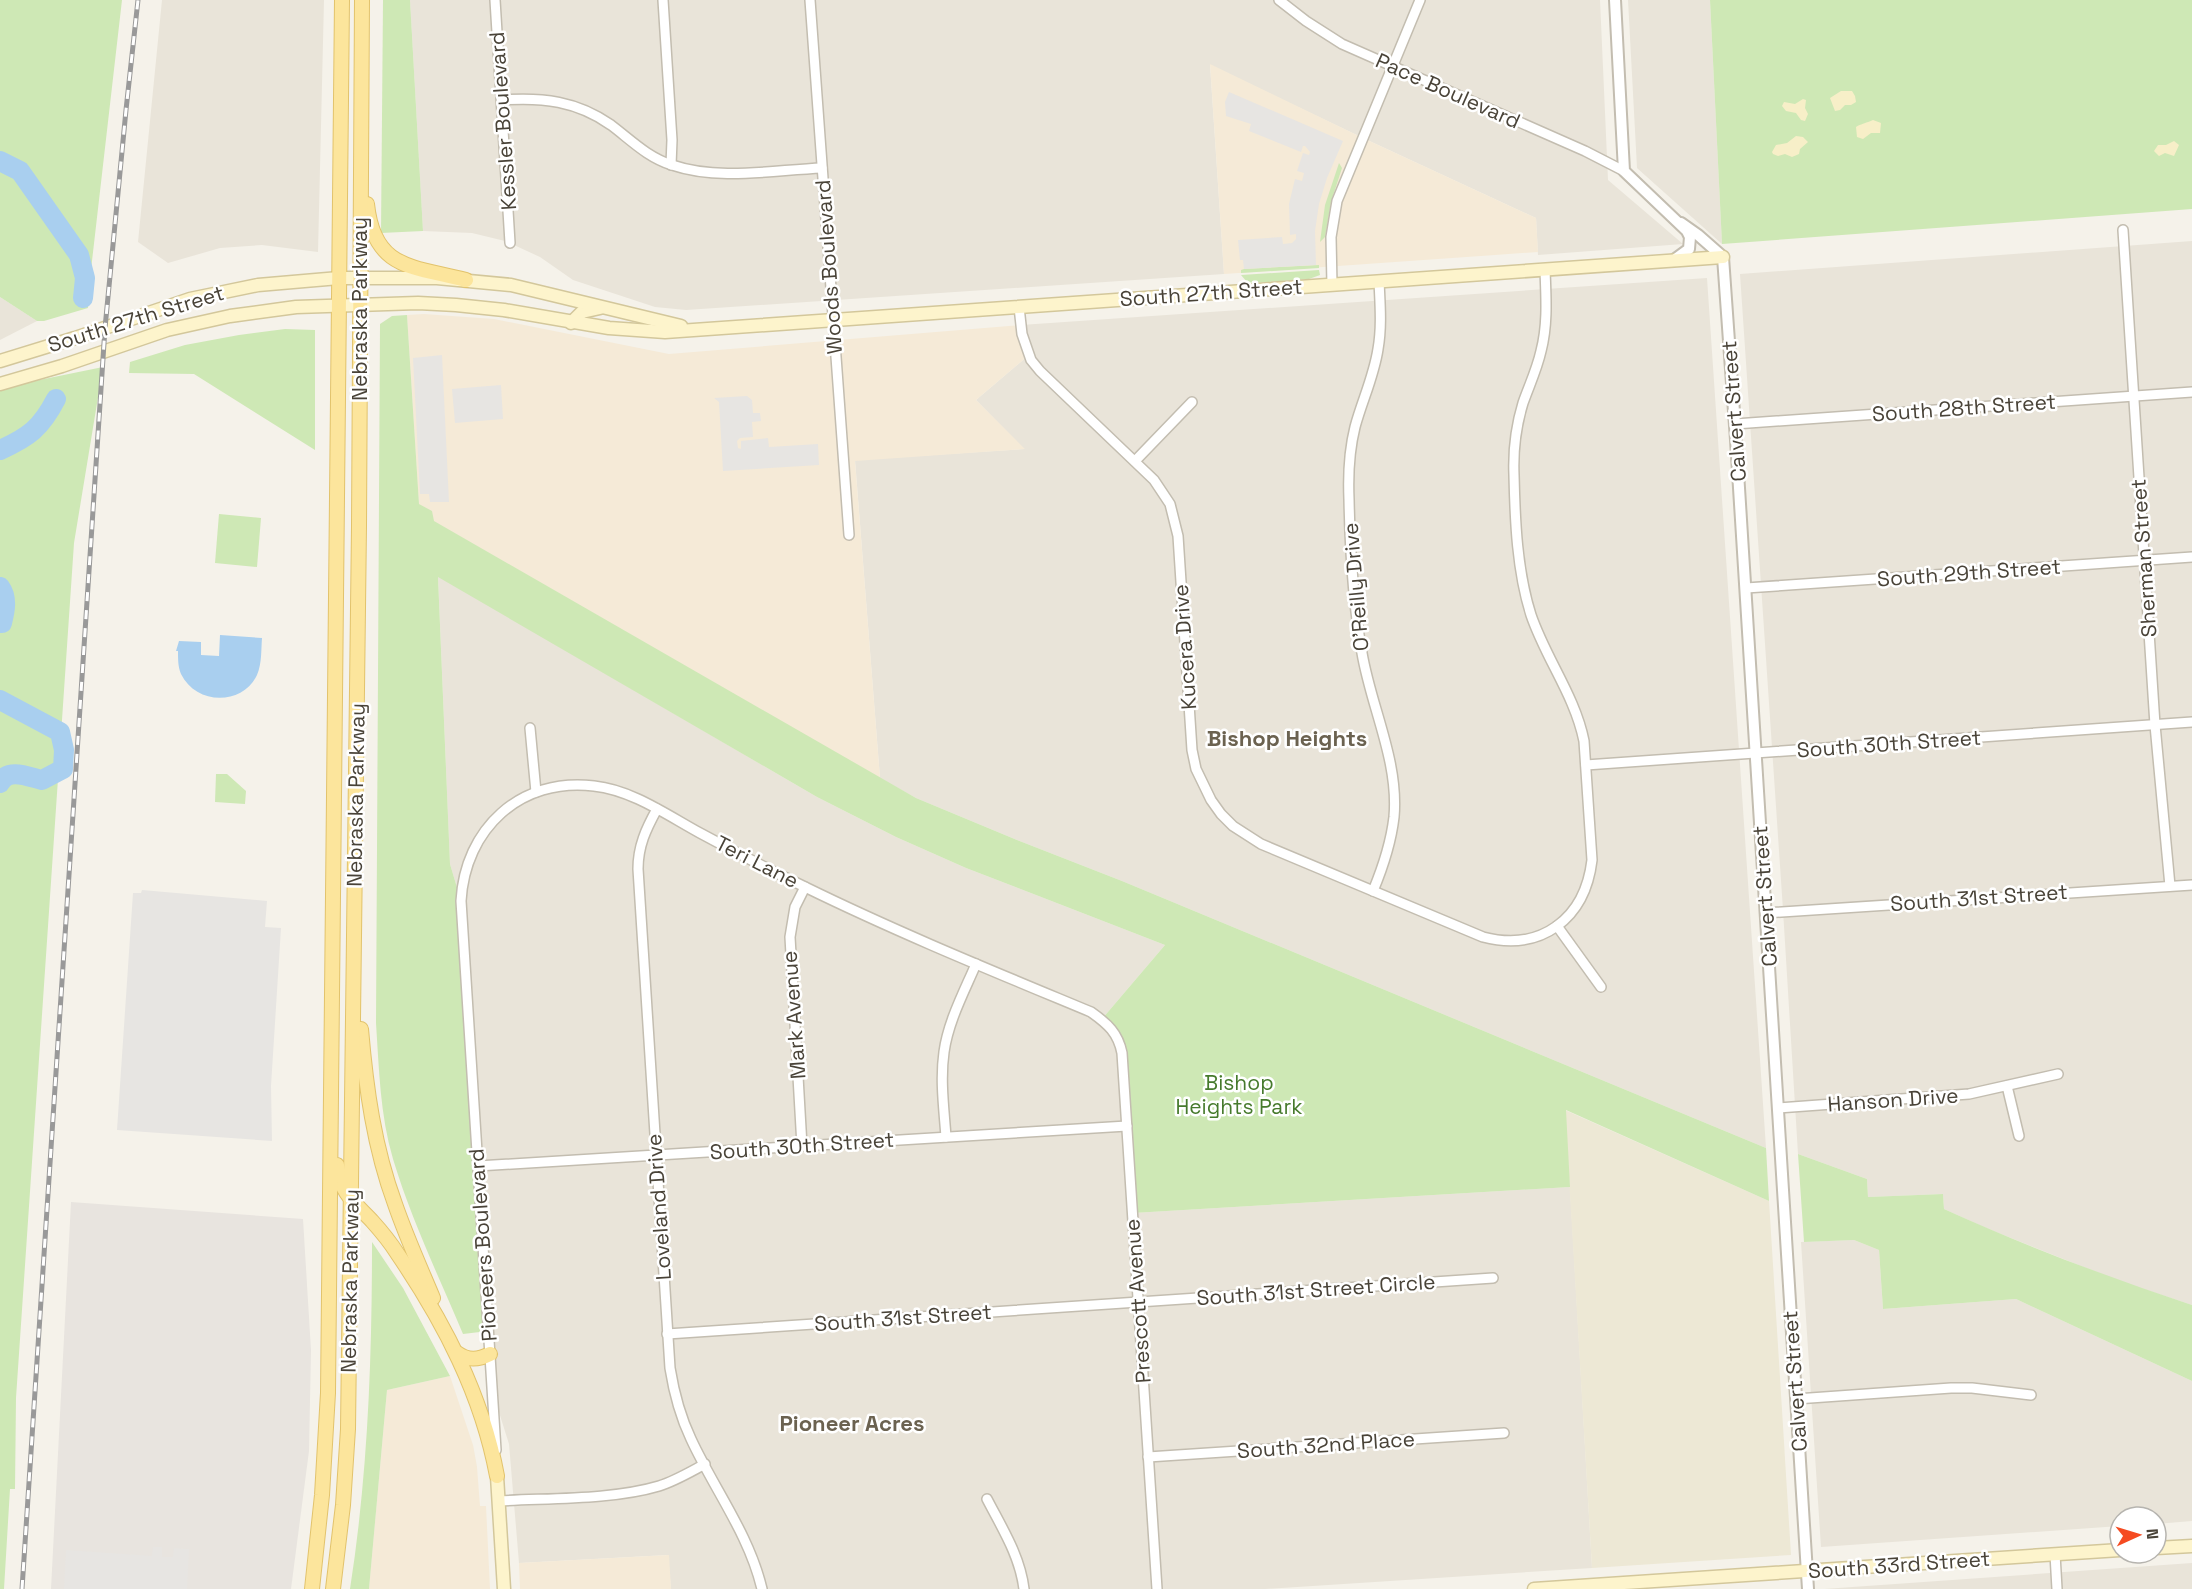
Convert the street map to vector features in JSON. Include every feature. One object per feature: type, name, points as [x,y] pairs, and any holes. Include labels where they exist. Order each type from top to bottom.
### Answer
[{"type":"main road","name":"Nebraska Parkway","points":[[312,1589],[327,1424],[342,0]]},
{"type":"main road","name":"Nebraska Parkway","points":[[333,1589],[347,1450],[359,526],[362,0]]},
{"type":"main road","points":[[361,101],[367,203],[371,227],[380,247],[394,260],[403,264],[466,280]]},
{"type":"main road","name":"South 27th Street","points":[[0,384],[63,366],[167,330],[269,310],[418,303],[504,310],[571,323],[641,332],[700,330],[1723,257]]},
{"type":"main road","name":"South 27th Street","points":[[0,362],[190,299],[258,285],[339,278],[466,280],[538,290],[662,323],[700,330]]},
{"type":"main road","points":[[571,323],[582,312],[604,308]]},
{"type":"main road","points":[[354,936],[365,1079],[372,1121],[394,1203],[483,1416],[497,1476]]},
{"type":"main road","points":[[331,1085],[338,1174],[343,1188],[350,1200],[373,1222],[392,1245],[450,1339]]},
{"type":"main road","points":[[457,1353],[463,1358],[475,1359],[490,1354]]},
{"type":"main road","name":"Pioneers Boulevard","points":[[497,1476],[504,1589]]},
{"type":"main road","points":[[2168,1547],[2192,1546]]},
{"type":"main road","name":"South 33rd Street","points":[[1534,1589],[2108,1551]]},
{"type":"street","name":"Kessler Boulevard","points":[[495,0],[510,243]]},
{"type":"street","points":[[663,0],[672,140],[671,165]]},
{"type":"street","name":"Woods Boulevard","points":[[810,0],[849,535]]},
{"type":"street","name":"Pace Boulevard","points":[[1279,0],[1333,38],[1393,67],[1576,147],[1624,171]]},
{"type":"street","points":[[1332,285],[1331,237],[1337,201],[1420,0]]},
{"type":"street","points":[[1615,0],[1624,171],[1681,223],[1723,257]]},
{"type":"street","points":[[502,100],[541,99],[577,107],[611,125],[644,152],[671,165],[696,171],[721,174],[822,168]]},
{"type":"street","points":[[1672,261],[1686,254],[1690,246],[1690,237],[1681,223]]},
{"type":"street","name":"Sherman Street","points":[[2123,230],[2155,725],[2170,886]]},
{"type":"street","name":"Calvert Street","points":[[1723,257],[1746,588],[1808,1589]]},
{"type":"street","points":[[1545,270],[1546,304],[1543,339],[1535,373],[1523,404],[1514,450],[1520,567],[1532,616],[1581,724],[1586,765],[1592,860],[1590,877],[1585,892],[1576,907],[1557,926],[1600,987]]},
{"type":"street","name":"O'Reilly Drive","points":[[1373,891],[1391,838],[1394,788],[1369,688],[1357,621],[1348,474],[1353,439],[1378,350],[1381,310],[1379,281]]},
{"type":"street","name":"Kucera Drive","points":[[1019,307],[1025,348],[1040,371],[1154,480],[1162,490],[1176,520],[1192,750],[1202,785],[1221,814],[1246,836],[1483,937],[1496,940],[1523,940],[1536,937],[1557,926]]},
{"type":"street","name":"South 28th Street","points":[[1735,424],[2192,392]]},
{"type":"street","points":[[1135,461],[1192,402]]},
{"type":"street","name":"South 29th Street","points":[[1746,588],[2192,557]]},
{"type":"street","name":"South 30th Street","points":[[1586,765],[2192,722]]},
{"type":"street","points":[[530,728],[536,792]]},
{"type":"street","name":"Teri Lane","points":[[461,901],[470,855],[486,829],[506,809],[536,792],[558,786],[594,786],[613,789],[632,796],[806,887],[976,964],[1091,1012],[1102,1020]]},
{"type":"street","name":"Loveland Drive","points":[[657,809],[646,829],[638,857],[670,1368],[674,1394],[684,1424],[745,1539],[762,1589]]},
{"type":"street","name":"South 31st Street","points":[[1766,913],[2192,885]]},
{"type":"street","name":"Mark Avenue","points":[[802,1146],[790,937],[795,907],[806,887]]},
{"type":"street","name":"Pioneers Boulevard","points":[[461,901],[497,1476]]},
{"type":"street","points":[[946,1137],[942,1071],[944,1051],[948,1031],[976,964]]},
{"type":"street","name":"Prescott Avenue","points":[[1102,1020],[1112,1028],[1122,1053],[1157,1589]]},
{"type":"street","name":"Hanson Drive","points":[[1778,1108],[1942,1098],[2058,1074]]},
{"type":"street","points":[[2007,1086],[2019,1136]]},
{"type":"street","name":"South 30th Street","points":[[478,1166],[1127,1126]]},
{"type":"street","name":"South 31st Street Circle","points":[[1138,1303],[1493,1278]]},
{"type":"street","name":"South 31st Street","points":[[667,1334],[1138,1303]]},
{"type":"street","points":[[1796,1399],[1951,1388],[1972,1388],[2031,1395]]},
{"type":"street","name":"South 32nd Place","points":[[1148,1457],[1504,1433]]},
{"type":"street","points":[[499,1501],[621,1494],[680,1478],[705,1464]]},
{"type":"street","points":[[987,1499],[1018,1562],[1024,1589]]},
{"type":"street","points":[[2055,1554],[2057,1589]]},
{"type":"shaded area","points":[[162,0],[324,0],[318,252],[262,245],[220,248],[168,263],[138,242]]},
{"type":"shaded area","points":[[410,0],[1600,0],[1608,180],[1683,244],[1538,255],[1536,218],[1210,65],[1224,274],[686,310],[655,307],[573,280],[540,257],[505,241],[472,233],[423,231]]},
{"type":"shaded area","points":[[1628,0],[1710,0],[1722,244],[1637,168]]},
{"type":"shaded area","points":[[1210,64],[1536,218],[1538,252],[1224,274]]},
{"type":"shaded area","points":[[1229,92],[1343,141],[1319,204],[1315,231],[1316,265],[1244,269],[1243,260],[1240,260],[1238,240],[1282,237],[1283,244],[1292,243],[1296,239],[1296,234],[1290,235],[1289,204],[1295,179],[1302,181],[1304,173],[1297,171],[1303,153],[1309,155],[1310,152],[1305,146],[1301,152],[1249,131],[1251,124],[1226,116],[1225,102]]},
{"type":"shaded area","points":[[2192,241],[2192,1305],[2116,1280],[1986,1228],[1944,1209],[1943,1194],[1868,1197],[1867,1179],[1798,1154],[1740,274]]},
{"type":"shaded area","name":"Bishop Heights","points":[[1707,278],[1766,1148],[916,798],[880,778],[855,460],[1024,449],[976,400],[1029,355],[1021,325]]},
{"type":"shaded area","points":[[0,297],[37,321],[0,340]]},
{"type":"shaded area","points":[[407,315],[494,319],[669,354],[1021,325],[1029,355],[976,400],[1025,449],[855,461],[880,778],[433,521],[419,504]]},
{"type":"shaded area","points":[[442,355],[449,502],[430,502],[429,494],[420,494],[413,358]]},
{"type":"shaded area","points":[[501,385],[503,419],[455,423],[452,389]]},
{"type":"shaded area","points":[[747,396],[752,400],[753,413],[760,413],[761,421],[752,422],[753,437],[740,438],[737,441],[738,448],[741,449],[741,441],[768,438],[769,447],[818,444],[819,465],[723,471],[719,402],[714,398]]},
{"type":"shaded area","points":[[438,576],[817,797],[896,837],[966,868],[1165,945],[1102,1019],[1116,1034],[1133,1213],[1570,1187],[1592,1568],[1265,1589],[671,1589],[668,1555],[519,1563],[509,1444],[492,1390],[461,901],[450,864]]},
{"type":"shaded area","points":[[142,890],[267,901],[265,927],[281,928],[271,1086],[272,1141],[117,1130],[133,893],[141,893]]},
{"type":"shaded area","points":[[1565,1110],[1769,1201],[1791,1555],[1592,1568]]},
{"type":"shaded area","points":[[71,1202],[303,1219],[311,1350],[309,1451],[291,1589],[51,1589]]},
{"type":"shaded area","points":[[1854,1240],[1879,1250],[1883,1309],[2016,1299],[2192,1381],[2192,1521],[2168,1523],[2168,1505],[2108,1505],[2108,1527],[1821,1547],[1801,1242]]},
{"type":"shaded area","points":[[450,1376],[473,1445],[480,1506],[486,1506],[490,1589],[369,1589],[387,1390]]},
{"type":"shaded area","points":[[153,1547],[162,1547],[162,1557],[173,1557],[174,1548],[189,1549],[187,1589],[64,1589],[66,1550],[152,1556]]},
{"type":"shaded area","points":[[669,1555],[671,1589],[520,1589],[519,1563]]},
{"type":"shaded area","points":[[2192,1563],[2192,1589],[1824,1589],[2168,1565]]},
{"type":"green space","points":[[0,0],[122,0],[88,308],[44,321],[37,321],[0,297]]},
{"type":"green space","points":[[383,0],[410,0],[423,231],[381,233]]},
{"type":"green space","points":[[1710,0],[2192,0],[2192,209],[1722,244]]},
{"type":"green space","points":[[1339,163],[1342,168],[1331,202],[1325,237],[1320,242],[1325,205]]},
{"type":"green space","points":[[1319,265],[1319,268],[1241,273],[1244,269]]},
{"type":"green space","points":[[1319,270],[1320,275],[1309,279],[1253,283],[1247,282],[1241,275]]},
{"type":"green space","name":"Bishop Heights Park","points":[[407,315],[419,504],[432,511],[434,521],[916,798],[1766,1148],[1769,1201],[1566,1110],[1570,1187],[1133,1213],[1122,1053],[1102,1019],[1165,945],[966,868],[896,837],[817,797],[438,577],[450,864],[461,901],[488,1331],[463,1334],[417,1226],[393,1159],[383,1108],[376,1023],[380,324],[392,316]]},
{"type":"green space","points":[[285,329],[315,330],[315,450],[194,374],[129,373],[130,362],[185,345]]},
{"type":"green space","points":[[103,367],[74,543],[16,1398],[15,1489],[10,1489],[4,1589],[0,1589],[0,388]]},
{"type":"green space","points":[[219,514],[261,518],[257,567],[215,563]]},
{"type":"green space","points":[[216,774],[227,774],[246,791],[245,804],[215,802]]},
{"type":"green space","points":[[1798,1154],[1867,1179],[1868,1197],[1943,1194],[1944,1209],[1974,1223],[2067,1260],[2192,1305],[2192,1381],[2016,1299],[1883,1309],[1879,1250],[1854,1240],[1804,1242]]},
{"type":"green space","points":[[372,1242],[403,1288],[450,1376],[387,1390],[369,1589],[350,1589],[361,1503],[368,1416]]},
{"type":"sand","points":[[1841,91],[1852,91],[1856,102],[1835,111],[1830,98]]},
{"type":"sand","points":[[1803,99],[1806,100],[1805,108],[1808,114],[1805,121],[1801,120],[1796,113],[1786,111],[1782,106],[1784,102],[1795,104]]},
{"type":"sand","points":[[1873,120],[1881,123],[1880,133],[1871,133],[1863,139],[1857,137],[1856,127]]},
{"type":"sand","points":[[1796,136],[1803,137],[1808,142],[1800,149],[1799,154],[1792,157],[1785,154],[1778,156],[1773,154],[1776,145],[1787,143]]},
{"type":"sand","points":[[2174,141],[2179,145],[2174,156],[2165,153],[2159,156],[2154,151],[2158,145],[2166,145]]},
{"type":"water","points":[[220,635],[262,638],[259,670],[250,685],[241,692],[219,698],[197,692],[188,684],[181,674],[178,651],[176,651],[179,641],[201,642],[201,655],[219,656]]},
{"type":"waterway","points":[[0,161],[20,171],[79,255],[85,278],[83,298]]},
{"type":"waterway","points":[[0,450],[19,441],[33,430],[45,417],[56,399]]},
{"type":"waterway","points":[[0,587],[5,605],[2,623],[0,623]]},
{"type":"waterway","points":[[0,700],[60,732],[64,750],[63,769],[42,780],[13,774],[8,775],[0,783]]},
{"type":"railway","points":[[22,1589],[105,328],[138,0]]},
{"type":"district","name":"Bishop Heights","points":[[1287,738]]},
{"type":"district","name":"Pioneer Acres","points":[[852,1423]]}]
